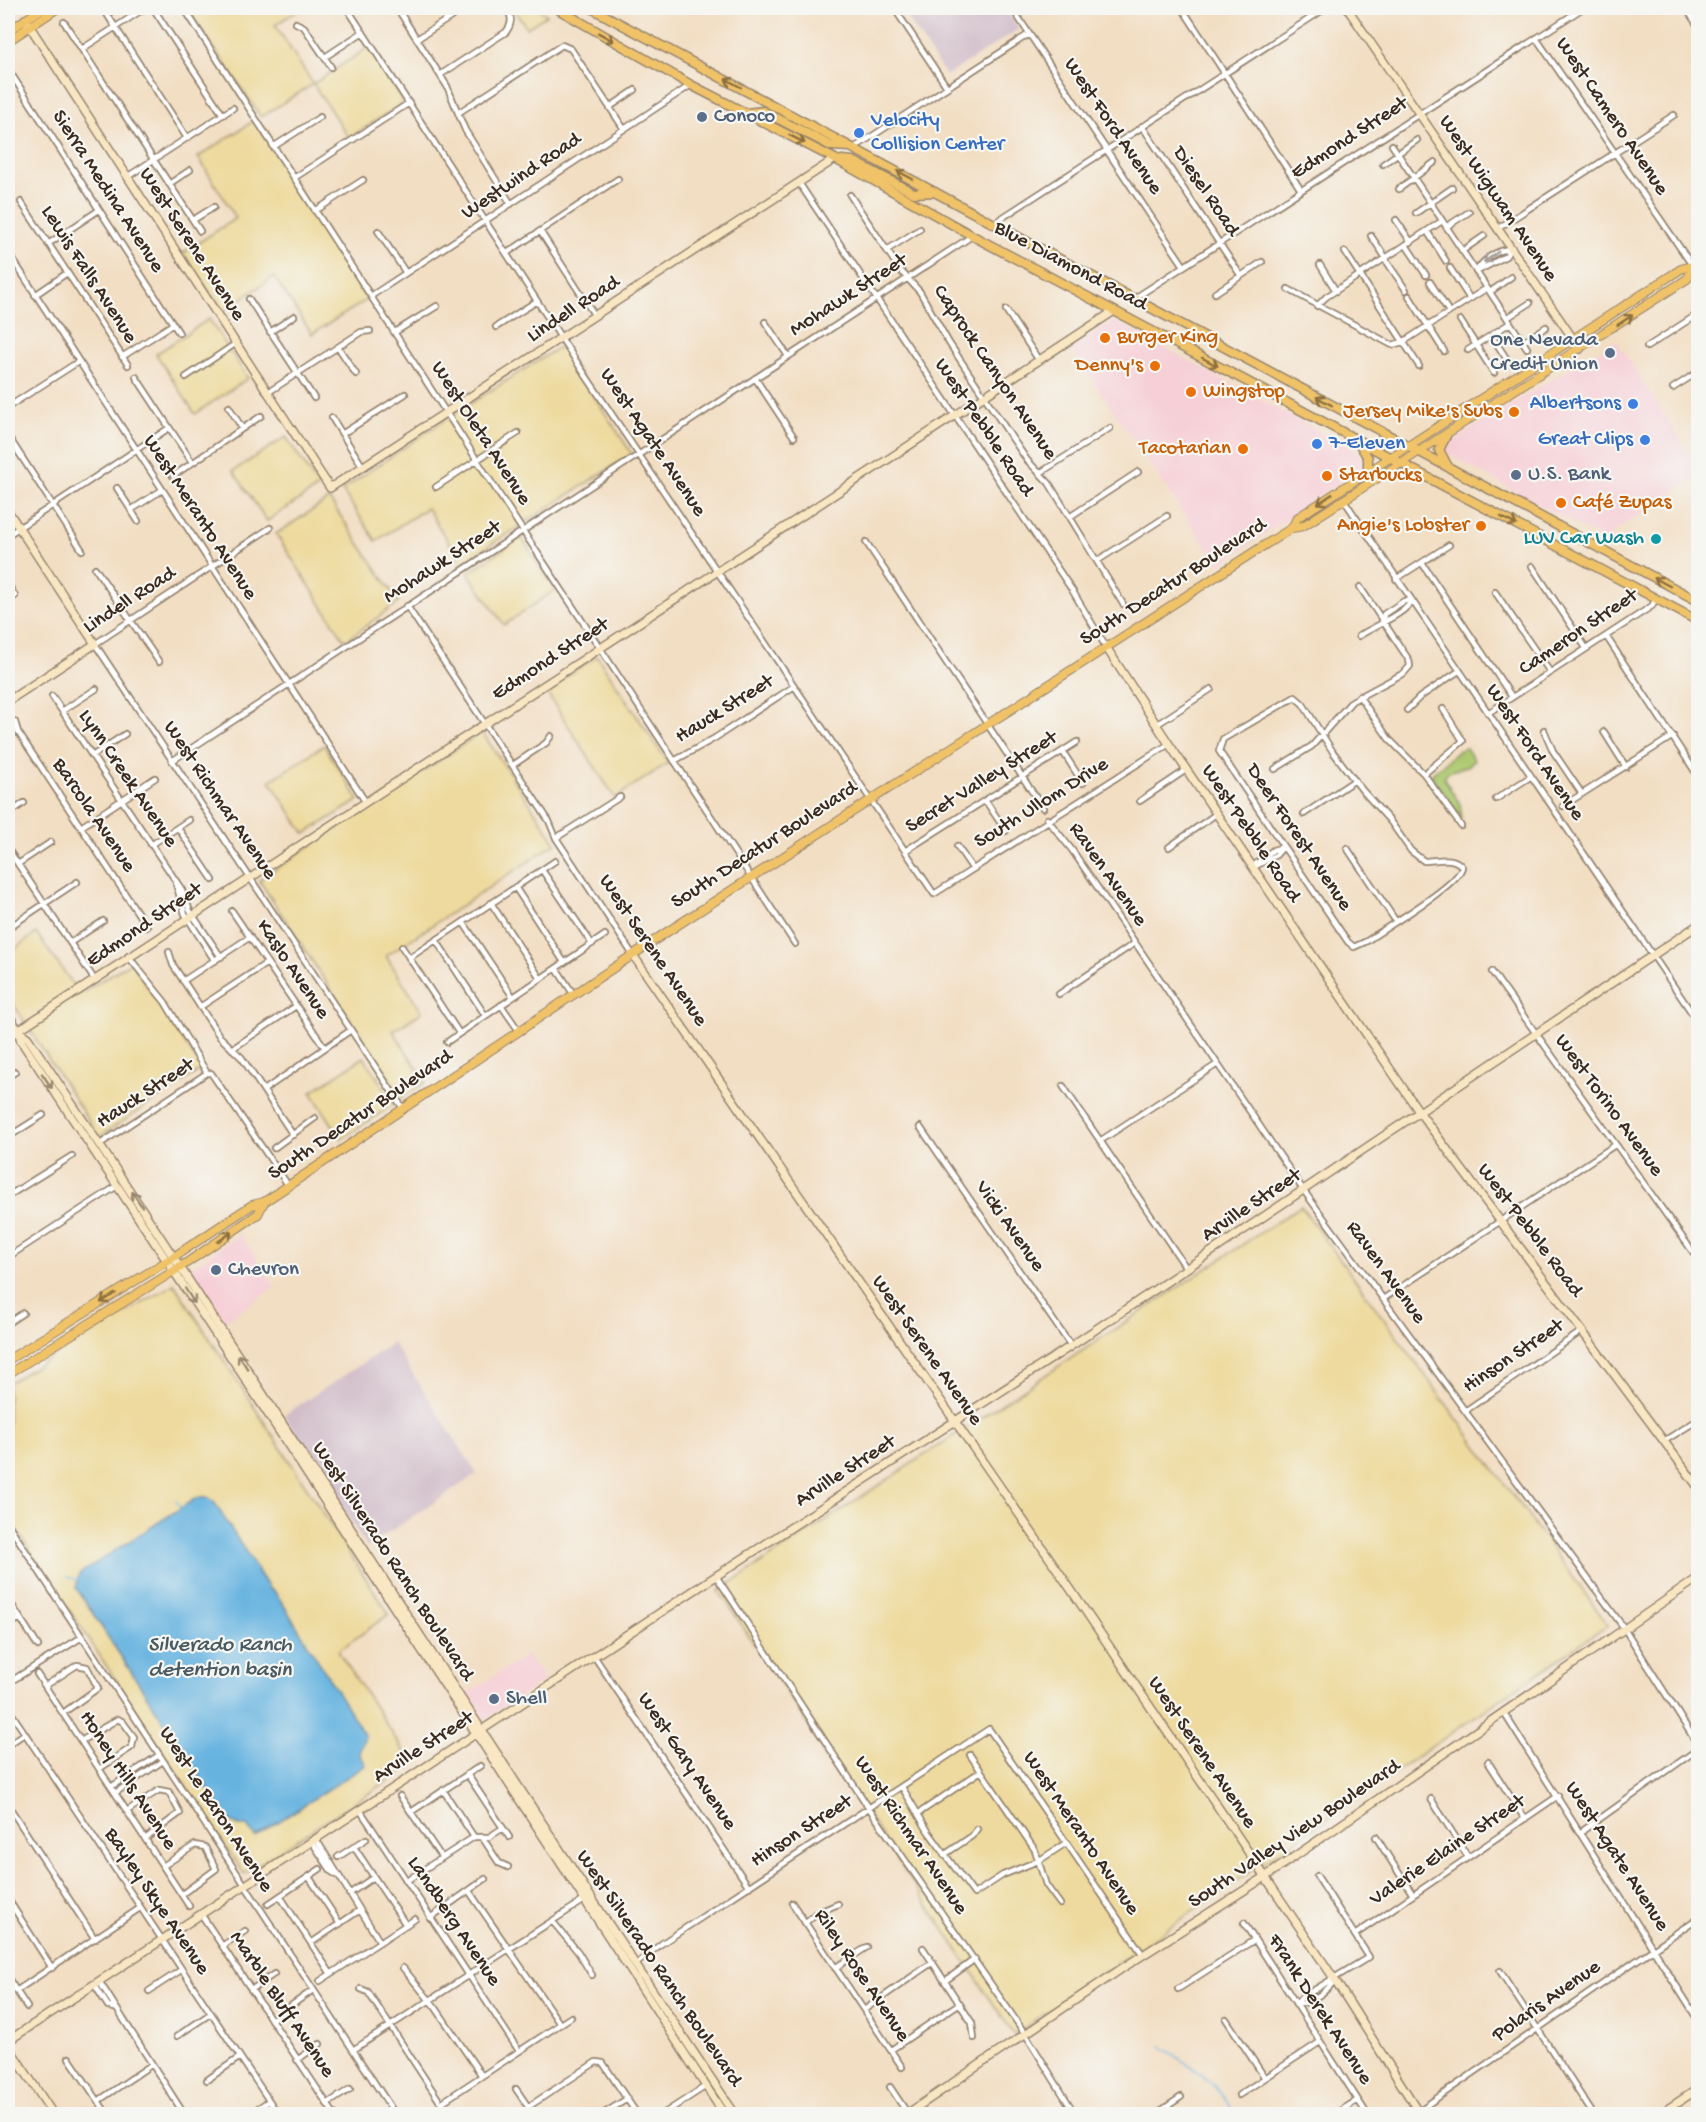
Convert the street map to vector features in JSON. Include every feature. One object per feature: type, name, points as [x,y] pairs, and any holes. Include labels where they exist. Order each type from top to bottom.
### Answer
[{"type":"highway","name":"Blue Diamond Road","points":[[556,8],[691,85],[835,159],[973,236],[1698,621]]},
{"type":"highway","name":"Blue Diamond Road","points":[[591,8],[1698,601]]},
{"type":"highway","points":[[745,113],[763,111],[831,146],[854,148]]},
{"type":"highway","points":[[835,159],[853,161],[914,194],[937,192]]},
{"type":"highway","points":[[1446,436],[1439,450],[1449,468]]},
{"type":"highway","points":[[1357,440],[1368,458],[1368,471]]},
{"type":"main road","points":[[8,41],[43,8]]},
{"type":"main road","points":[[8,31],[58,8]]},
{"type":"main road","name":"South Decatur Boulevard","points":[[1292,528],[1297,518],[1681,269],[1697,269]]},
{"type":"main road","name":"South Decatur Boulevard","points":[[8,1360],[252,1205],[264,1203],[574,994],[870,800],[1292,528],[1303,526],[1420,453],[1687,279],[1697,269]]},
{"type":"main road","name":"South Decatur Boulevard","points":[[8,1374],[182,1266],[258,1214],[264,1203]]},
{"type":"street","points":[[103,8],[187,138]]},
{"type":"street","points":[[82,49],[145,8]]},
{"type":"street","points":[[153,8],[223,115]]},
{"type":"street","name":"West Oleta Avenue","points":[[184,8],[523,531],[752,877]]},
{"type":"street","name":"West Agate Avenue","points":[[347,8],[793,687],[934,894]]},
{"type":"street","points":[[397,8],[440,75],[475,147],[511,204]]},
{"type":"street","points":[[417,39],[465,8]]},
{"type":"street","points":[[440,75],[507,32],[511,26],[511,16],[506,8]]},
{"type":"street","points":[[894,8],[947,87]]},
{"type":"street","name":"West Ford Avenue","points":[[1012,8],[1184,266]]},
{"type":"street","points":[[1182,8],[1301,190]]},
{"type":"street","points":[[994,223],[1326,8]]},
{"type":"street","name":"West Wigwam Avenue","points":[[1347,8],[1580,349]]},
{"type":"street","name":"Edmond Street","points":[[1134,298],[1583,8]]},
{"type":"street","points":[[1686,8],[1698,26]]},
{"type":"street","points":[[64,22],[200,231]]},
{"type":"street","points":[[296,22],[304,27],[331,67]]},
{"type":"street","name":"West Serene Avenue","points":[[27,23],[330,488]]},
{"type":"street","points":[[324,57],[363,32]]},
{"type":"street","points":[[854,148],[1029,34]]},
{"type":"street","name":"West Camero Avenue","points":[[1536,38],[1697,269]]},
{"type":"street","points":[[458,112],[562,45],[566,45],[624,129]]},
{"type":"street","name":"Sierra Medina Avenue","points":[[8,69],[179,333]]},
{"type":"street","points":[[8,83],[13,79]]},
{"type":"street","name":"Westwind Road","points":[[371,296],[691,85]]},
{"type":"street","points":[[610,107],[635,90]]},
{"type":"street","points":[[294,178],[409,103]]},
{"type":"street","points":[[127,177],[233,108]]},
{"type":"street","points":[[1497,229],[1674,115]]},
{"type":"street","points":[[273,147],[320,117]]},
{"type":"street","name":"Diesel Road","points":[[1142,126],[1241,276]]},
{"type":"street","points":[[1383,164],[1418,140]]},
{"type":"street","points":[[1392,145],[1527,348]]},
{"type":"street","name":"Lindell Road","points":[[330,488],[835,159]]},
{"type":"street","points":[[1400,189],[1435,162]]},
{"type":"street","points":[[169,184],[190,170]]},
{"type":"street","points":[[507,253],[618,179]]},
{"type":"street","points":[[315,211],[363,180]]},
{"type":"street","points":[[8,183],[11,189]]},
{"type":"street","name":"West Pebble Road","points":[[799,183],[1077,598],[1168,744],[1420,1113],[1698,1487]]},
{"type":"street","points":[[1416,213],[1452,188]]},
{"type":"street","name":"Caprock Canyon Avenue","points":[[850,195],[907,278],[926,301],[949,343],[1027,460],[1040,473],[1071,516],[1124,604]]},
{"type":"street","name":"Lewis Falls Avenue","points":[[21,202],[128,365]]},
{"type":"street","points":[[193,220],[214,207]]},
{"type":"street","points":[[48,243],[99,210]]},
{"type":"street","points":[[1446,227],[1469,212]]},
{"type":"street","points":[[1396,220],[1426,275]]},
{"type":"street","points":[[1317,306],[1442,221]]},
{"type":"street","points":[[887,250],[920,229]]},
{"type":"street","points":[[378,231],[406,273]]},
{"type":"street","points":[[540,231],[595,316]]},
{"type":"street","points":[[1427,231],[1446,261]]},
{"type":"street","name":"Mohawk Street","points":[[172,760],[973,236]]},
{"type":"street","points":[[1371,236],[1406,290]]},
{"type":"street","points":[[1462,251],[1484,236]]},
{"type":"street","points":[[1476,272],[1481,264],[1502,249],[1510,249]]},
{"type":"street","name":"West Meranto Avenue","points":[[8,252],[365,801]]},
{"type":"street","points":[[1345,252],[1419,366]]},
{"type":"street","points":[[1215,293],[1262,262]]},
{"type":"street","points":[[1320,265],[1336,291]]},
{"type":"street","points":[[1450,268],[1470,299]]},
{"type":"street","points":[[35,295],[67,273]]},
{"type":"street","points":[[1288,289],[1387,344],[1403,342],[1470,299],[1511,277]]},
{"type":"street","points":[[1430,282],[1449,312]]},
{"type":"street","points":[[1409,296],[1444,351]]},
{"type":"street","points":[[249,299],[314,398]]},
{"type":"street","points":[[496,327],[537,300]]},
{"type":"street","points":[[1468,350],[1491,335],[1530,303]]},
{"type":"street","points":[[395,332],[437,306]]},
{"type":"street","points":[[1006,310],[1038,359]]},
{"type":"street","name":"Edmond Street","points":[[8,1038],[128,956],[1114,311]]},
{"type":"street","points":[[1647,347],[1698,314]]},
{"type":"street","points":[[270,332],[294,316]]},
{"type":"street","points":[[1460,320],[1494,373]]},
{"type":"street","points":[[765,322],[788,356]]},
{"type":"street","points":[[122,357],[173,324]]},
{"type":"street","points":[[1523,342],[1546,327]]},
{"type":"street","points":[[267,393],[361,332],[370,331]]},
{"type":"street","points":[[1491,335],[1510,364]]},
{"type":"street","points":[[186,377],[235,344]]},
{"type":"street","points":[[338,347],[356,374]]},
{"type":"street","points":[[8,407],[78,362]]},
{"type":"street","points":[[1674,388],[1698,372]]},
{"type":"street","points":[[136,377],[192,462]]},
{"type":"street","points":[[755,378],[794,437]]},
{"type":"street","points":[[342,435],[405,394]]},
{"type":"street","points":[[229,407],[242,428]]},
{"type":"street","points":[[173,476],[261,416]]},
{"type":"street","points":[[332,418],[363,466]]},
{"type":"street","points":[[8,535],[169,428]]},
{"type":"street","points":[[1040,473],[1110,428]]},
{"type":"street","points":[[436,487],[518,433]]},
{"type":"street","points":[[8,436],[82,550]]},
{"type":"street","points":[[1071,516],[1138,472]]},
{"type":"street","points":[[117,488],[138,520]]},
{"type":"street","points":[[131,510],[162,490]]},
{"type":"street","name":"West Ford Avenue","points":[[1344,500],[1698,1022]]},
{"type":"street","name":"West Richmar Avenue","points":[[8,510],[404,1110]]},
{"type":"street","points":[[1097,561],[1167,516]]},
{"type":"street","name":"Lindell Road","points":[[8,700],[270,528]]},
{"type":"street","points":[[866,542],[1043,808]]},
{"type":"street","points":[[1396,579],[1449,545]]},
{"type":"street","points":[[1422,563],[1512,697]]},
{"type":"street","points":[[1532,566],[1586,648]]},
{"type":"street","points":[[95,568],[159,662]]},
{"type":"street","points":[[8,584],[15,596]]},
{"type":"street","points":[[1275,769],[1323,735],[1339,714],[1359,696],[1404,673],[1410,666],[1409,660],[1360,587]]},
{"type":"street","points":[[1495,592],[1550,672]]},
{"type":"street","name":"Cameron Street","points":[[1488,713],[1652,606],[1656,597]]},
{"type":"street","points":[[1359,636],[1383,620],[1384,614],[1404,601],[1411,601]]},
{"type":"street","name":"West Serene Avenue","points":[[407,606],[513,765],[549,821],[556,838],[633,955],[1335,1980],[1418,2114]]},
{"type":"street","points":[[1606,636],[1698,776]]},
{"type":"street","points":[[1407,710],[1420,697],[1459,671]]},
{"type":"street","name":"Hauck Street","points":[[674,761],[715,738],[793,687]]},
{"type":"street","points":[[62,711],[96,689]]},
{"type":"street","points":[[1156,725],[1211,689]]},
{"type":"street","name":"Lynn Creek Avenue","points":[[52,696],[175,881],[190,916],[215,960]]},
{"type":"street","points":[[1359,696],[1389,739],[1424,774],[1461,826]]},
{"type":"street","name":"Deer Forest Avenue","points":[[1323,735],[1299,699],[1294,697],[1288,698],[1223,739],[1218,746],[1219,751],[1347,942],[1354,947],[1367,941],[1395,920]]},
{"type":"street","points":[[1424,774],[1463,741],[1443,709]]},
{"type":"street","name":"Barcola Avenue","points":[[15,722],[18,732],[147,927]]},
{"type":"street","points":[[1544,730],[1553,751],[1582,794]]},
{"type":"street","points":[[1604,732],[1626,767]]},
{"type":"street","points":[[92,756],[125,734]]},
{"type":"street","points":[[1323,735],[1355,780],[1390,820],[1411,851],[1424,861],[1447,859],[1456,861],[1462,867],[1461,874],[1449,886],[1395,920],[1347,848]]},
{"type":"street","points":[[513,765],[546,743],[551,736]]},
{"type":"street","points":[[1563,806],[1673,736]]},
{"type":"street","name":"Secret Valley Street","points":[[905,851],[1077,742]]},
{"type":"street","name":"South Ullom Drive","points":[[934,894],[1047,819],[1168,744]]},
{"type":"street","points":[[1063,752],[1083,783]]},
{"type":"street","points":[[1140,801],[1186,770]]},
{"type":"street","points":[[1496,799],[1530,777]]},
{"type":"street","points":[[81,827],[155,778]]},
{"type":"street","points":[[1304,814],[1355,780]]},
{"type":"street","points":[[556,838],[620,797]]},
{"type":"street","points":[[985,800],[1006,831]]},
{"type":"street","points":[[8,814],[24,803]]},
{"type":"street","points":[[1169,846],[1216,814]]},
{"type":"street","name":"Raven Avenue","points":[[1047,819],[1072,850],[1216,1065],[1304,1191],[1624,1628],[1698,1747]]},
{"type":"street","points":[[151,845],[189,820]]},
{"type":"street","points":[[178,828],[213,880]]},
{"type":"street","points":[[18,864],[51,842]]},
{"type":"street","points":[[957,846],[972,868]]},
{"type":"street","points":[[1252,867],[1273,850],[1283,847]]},
{"type":"street","points":[[8,849],[94,979]]},
{"type":"street","points":[[409,958],[555,861]]},
{"type":"street","points":[[542,870],[592,944]]},
{"type":"street","points":[[752,877],[795,944]]},
{"type":"street","points":[[8,928],[77,882]]},
{"type":"street","points":[[515,888],[564,962]]},
{"type":"street","points":[[491,903],[540,978]]},
{"type":"street","name":"Kaslo Avenue","points":[[232,911],[325,1048]]},
{"type":"street","name":"Lynn Creek Avenue","points":[[190,916],[221,957]]},
{"type":"street","points":[[70,943],[103,921]]},
{"type":"street","points":[[463,922],[513,997]]},
{"type":"street","name":"Arville Street","points":[[8,2043],[716,1576],[1071,1346],[1698,925]]},
{"type":"street","points":[[447,1042],[605,935]]},
{"type":"street","points":[[183,981],[250,938]]},
{"type":"street","points":[[436,940],[485,1015]]},
{"type":"street","points":[[1059,994],[1135,943]]},
{"type":"street","points":[[402,947],[459,1033]]},
{"type":"street","points":[[169,952],[172,965],[220,1037],[242,1058],[293,1135]]},
{"type":"street","points":[[128,956],[165,1002],[209,1073],[289,1186]]},
{"type":"street","points":[[200,1007],[267,963]]},
{"type":"street","points":[[556,968],[574,994]]},
{"type":"street","name":"West Torino Avenue","points":[[1492,972],[1698,1259]]},
{"type":"street","points":[[501,1005],[519,1031]]},
{"type":"street","points":[[232,1049],[296,1006]]},
{"type":"street","name":"West Silverado Ranch Boulevard","points":[[8,1014],[18,1030],[21,1041],[478,1734],[598,1910],[724,2115]]},
{"type":"street","name":"West Silverado Ranch Boulevard","points":[[18,1030],[28,1038],[182,1266],[583,1901],[735,2115]]},
{"type":"street","points":[[264,1090],[351,1030]]},
{"type":"street","points":[[1100,1141],[1216,1065]]},
{"type":"street","points":[[8,1077],[15,1072]]},
{"type":"street","name":"Hauck Street","points":[[100,1144],[209,1073]]},
{"type":"street","points":[[1063,1086],[1187,1269]]},
{"type":"street","points":[[8,1137],[43,1115]]},
{"type":"street","points":[[274,1148],[315,1118]]},
{"type":"street","name":"Vicki Avenue","points":[[920,1127],[1071,1346]]},
{"type":"street","points":[[1383,1299],[1615,1145]]},
{"type":"street","points":[[8,1196],[72,1156]]},
{"type":"street","points":[[8,1257],[117,1186]]},
{"type":"street","points":[[8,1323],[23,1313]]},
{"type":"street","name":"Hinson Street","points":[[1465,1411],[1582,1331]]},
{"type":"street","points":[[1664,1441],[1698,1420]]},
{"type":"street","name":"West Le Baron Avenue","points":[[8,1524],[395,2115]]},
{"type":"street","name":"West Richmar Avenue","points":[[716,1576],[869,1808],[1026,2035],[1075,2115]]},
{"type":"street","name":"South Valley View Boulevard","points":[[908,2114],[1265,1877],[1698,1578]]},
{"type":"street","points":[[8,1599],[38,1646]]},
{"type":"street","points":[[8,1626],[20,1618]]},
{"type":"street","points":[[8,1683],[82,1637]]},
{"type":"street","name":"West Gary Avenue","points":[[594,1656],[749,1887]]},
{"type":"street","points":[[45,1686],[82,1664],[97,1683],[98,1688],[63,1713]]},
{"type":"street","name":"Honey Hills Avenue","points":[[37,1674],[189,1905]]},
{"type":"street","name":"Bayley Skye Avenue","points":[[8,1708],[278,2115]]},
{"type":"street","name":"West Agate Avenue","points":[[1504,1713],[1655,1948],[1698,2020]]},
{"type":"street","points":[[81,1741],[119,1719],[134,1737],[135,1743],[99,1769]]},
{"type":"street","name":"West Meranto Avenue","points":[[989,1730],[1144,1957]]},
{"type":"street","name":"Hinson Street","points":[[632,1967],[661,1944],[989,1730]]},
{"type":"street","points":[[8,1745],[24,1734]]},
{"type":"street","points":[[1581,1832],[1698,1747]]},
{"type":"street","points":[[111,1787],[159,1755]]},
{"type":"street","points":[[970,1755],[1040,1860],[1046,1885],[1059,1904]]},
{"type":"street","points":[[115,1793],[164,1761]]},
{"type":"street","points":[[1488,1762],[1525,1819]]},
{"type":"street","points":[[411,1812],[480,1766]]},
{"type":"street","points":[[919,1813],[981,1771]]},
{"type":"street","points":[[467,1774],[509,1837]]},
{"type":"street","points":[[902,1786],[944,1855],[974,1894],[1003,1875],[1040,1860],[1066,1844]]},
{"type":"street","points":[[127,1811],[165,1789],[179,1808],[180,1813],[145,1839]]},
{"type":"street","points":[[443,1791],[474,1837]]},
{"type":"street","points":[[400,1796],[442,1858]]},
{"type":"street","name":"Valerie Elaine Street","points":[[1356,1934],[1558,1796]]},
{"type":"street","points":[[1431,1799],[1468,1857]]},
{"type":"street","points":[[8,1805],[95,1939]]},
{"type":"street","name":"Landberg Avenue","points":[[360,1810],[519,2051]]},
{"type":"street","points":[[406,1881],[474,1837],[489,1837],[503,1828]]},
{"type":"street","points":[[944,1855],[972,1836],[977,1829]]},
{"type":"street","points":[[482,1837],[499,1863],[508,1867]]},
{"type":"street","points":[[1376,1837],[1413,1894]]},
{"type":"street","points":[[338,1857],[366,1839]]},
{"type":"street","points":[[314,1841],[380,1942]]},
{"type":"street","points":[[164,1866],[201,1844],[205,1847],[216,1869],[182,1894]]},
{"type":"street","points":[[354,1847],[406,1925]]},
{"type":"street","points":[[268,1904],[320,1869]]},
{"type":"street","points":[[1296,2005],[1301,1998],[1324,1983],[1335,1980],[1369,1957],[1317,1876]]},
{"type":"street","points":[[309,1877],[340,1924]]},
{"type":"street","points":[[349,1894],[374,1877]]},
{"type":"street","points":[[430,1918],[484,1880]]},
{"type":"street","points":[[469,1892],[560,2024]]},
{"type":"street","points":[[280,1896],[331,1974]]},
{"type":"street","points":[[8,1899],[52,1968]]},
{"type":"street","points":[[353,2050],[583,1901],[588,1900],[598,1910]]},
{"type":"street","name":"Riley Rose Avenue","points":[[792,1903],[902,2067]]},
{"type":"street","points":[[805,1923],[815,1914],[838,1904]]},
{"type":"street","points":[[16,1991],[141,1908]]},
{"type":"street","points":[[311,1943],[360,1910]]},
{"type":"street","name":"Marble Bluff Avenue","points":[[201,1914],[334,2115]]},
{"type":"street","name":"Polaris Avenue","points":[[1418,2114],[1698,1918]]},
{"type":"street","points":[[320,1981],[415,1919]]},
{"type":"street","points":[[553,1922],[578,1952],[592,1975]]},
{"type":"street","name":"Frank Derek Avenue","points":[[1244,1923],[1367,2115]]},
{"type":"street","points":[[222,1946],[245,1931]]},
{"type":"street","points":[[1178,1989],[1254,1940]]},
{"type":"street","points":[[836,1968],[867,1947]]},
{"type":"street","points":[[923,1948],[972,2023],[974,2038]]},
{"type":"street","points":[[945,1981],[975,1959]]},
{"type":"street","points":[[864,2010],[933,1962]]},
{"type":"street","points":[[403,1968],[429,2000],[482,2076]]},
{"type":"street","points":[[149,1991],[181,1970]]},
{"type":"street","points":[[1500,1971],[1593,2115]]},
{"type":"street","points":[[251,1990],[274,1974]]},
{"type":"street","points":[[8,1978],[27,2007]]},
{"type":"street","points":[[97,1983],[184,2115]]},
{"type":"street","points":[[361,1989],[368,1992],[448,2115]]},
{"type":"street","points":[[271,2020],[313,1990]]},
{"type":"street","points":[[891,2050],[960,2003]]},
{"type":"street","points":[[177,2036],[210,2014]]},
{"type":"street","points":[[441,2103],[571,2017]]},
{"type":"street","points":[[1226,2019],[1265,2078]]},
{"type":"street","points":[[1239,2095],[1320,2042]]},
{"type":"street","points":[[8,2043],[53,2115]]},
{"type":"street","points":[[297,2060],[320,2044]]},
{"type":"street","points":[[207,2080],[240,2057]]},
{"type":"street","points":[[69,2058],[107,2115]]},
{"type":"street","points":[[528,2107],[596,2062],[603,2063],[637,2115]]},
{"type":"street","points":[[98,2101],[151,2065]]},
{"type":"street","points":[[663,2115],[706,2086]]},
{"type":"street","points":[[890,2087],[908,2114]]},
{"type":"street","points":[[327,2104],[350,2089]]},
{"type":"street","points":[[1660,2115],[1698,2089]]},
{"type":"street","points":[[516,2090],[532,2115]]},
{"type":"street","points":[[1156,2115],[1181,2097]]},
{"type":"street","points":[[603,2115],[627,2099]]},
{"type":"street","points":[[1335,2115],[1358,2100]]},
{"type":"street","points":[[249,2115],[269,2101]]},
{"type":"shaded area","points":[[901,8],[1005,8],[1019,29],[946,76]]},
{"type":"shaded area","points":[[1114,320],[1357,452],[1363,458],[1363,466],[1219,565],[1070,347]]},
{"type":"shaded area","points":[[1616,340],[1698,467],[1693,479],[1615,531],[1607,542],[1444,452],[1447,444]]},
{"type":"shaded area","points":[[240,1234],[275,1287],[225,1321],[191,1268]]},
{"type":"shaded area","points":[[393,1343],[477,1474],[367,1547],[284,1415]]},
{"type":"shaded area","points":[[527,1655],[545,1680],[481,1722],[464,1696]]},
{"type":"green space","points":[[1466,748],[1474,760],[1468,766],[1448,772],[1444,779],[1460,804],[1462,819],[1431,775],[1458,751]]},
{"type":"sand","points":[[187,8],[301,8],[275,25],[313,84],[261,117]]},
{"type":"sand","points":[[513,8],[537,8],[547,15],[527,28]]},
{"type":"sand","points":[[369,47],[404,103],[349,138],[313,84]]},
{"type":"sand","points":[[255,120],[367,300],[312,334],[274,277],[223,311],[183,253],[236,218],[198,157]]},
{"type":"sand","points":[[209,319],[248,378],[195,414],[156,354]]},
{"type":"sand","points":[[561,346],[632,454],[462,563],[427,508],[376,541],[342,490],[446,419]]},
{"type":"sand","points":[[286,437],[319,487],[267,521],[233,471]]},
{"type":"sand","points":[[329,499],[399,602],[345,641],[276,534]]},
{"type":"sand","points":[[521,537],[555,590],[504,625],[468,573]]},
{"type":"sand","points":[[597,656],[668,763],[615,798],[545,690]]},
{"type":"sand","points":[[482,732],[556,843],[386,956],[422,1012],[393,1031],[426,1082],[402,1098],[259,880]]},
{"type":"sand","points":[[324,745],[359,800],[305,834],[270,781]]},
{"type":"sand","points":[[36,933],[80,994],[131,962],[202,1069],[99,1137],[8,996],[8,954]]},
{"type":"sand","points":[[364,1057],[394,1104],[342,1139],[311,1092]]},
{"type":"sand","points":[[1301,1206],[1608,1625],[1014,2035],[719,1591]]},
{"type":"sand","points":[[174,1284],[389,1614],[338,1651],[413,1765],[244,1874],[8,1517],[8,1383]],"holes":[[[214,1502],[270,1590],[274,1591],[283,1604],[364,1738],[239,1826],[229,1821],[76,1588]]]},
{"type":"water","name":"Silverado Ranch detention basin","points":[[196,1498],[208,1498],[214,1502],[270,1590],[274,1591],[283,1604],[365,1736],[359,1753],[366,1765],[255,1837],[247,1826],[239,1826],[229,1821],[76,1588],[79,1574]]},
{"type":"waterway","points":[[176,1501],[181,1508]]},
{"type":"waterway","points":[[67,1577],[78,1580]]},
{"type":"waterway","points":[[1161,2046],[1212,2084],[1234,2114]]},
{"type":"place","name":"Conoco","points":[[702,117]]},
{"type":"place","name":"Velocity Collision Center","points":[[859,133]]},
{"type":"place","name":"Burger King","points":[[1105,338]]},
{"type":"place","name":"One Nevada Credit Union","points":[[1610,353]]},
{"type":"place","name":"Denny's","points":[[1155,366]]},
{"type":"place","name":"Wingstop","points":[[1191,392]]},
{"type":"place","name":"Albertsons","points":[[1633,404]]},
{"type":"place","name":"Jersey Mike's Subs","points":[[1514,412]]},
{"type":"place","name":"Great Clips","points":[[1645,440]]},
{"type":"place","name":"7-Eleven","points":[[1317,444]]},
{"type":"place","name":"Tacotarian","points":[[1243,449]]},
{"type":"place","name":"U.S. Bank","points":[[1516,475]]},
{"type":"place","name":"Starbucks","points":[[1327,476]]},
{"type":"place","name":"Café Zupas","points":[[1561,503]]},
{"type":"place","name":"Angie's Lobster","points":[[1481,526]]},
{"type":"place","name":"LUV Car Wash","points":[[1656,539]]},
{"type":"place","name":"Chevron","points":[[216,1270]]},
{"type":"place","name":"Shell","points":[[494,1699]]}]
